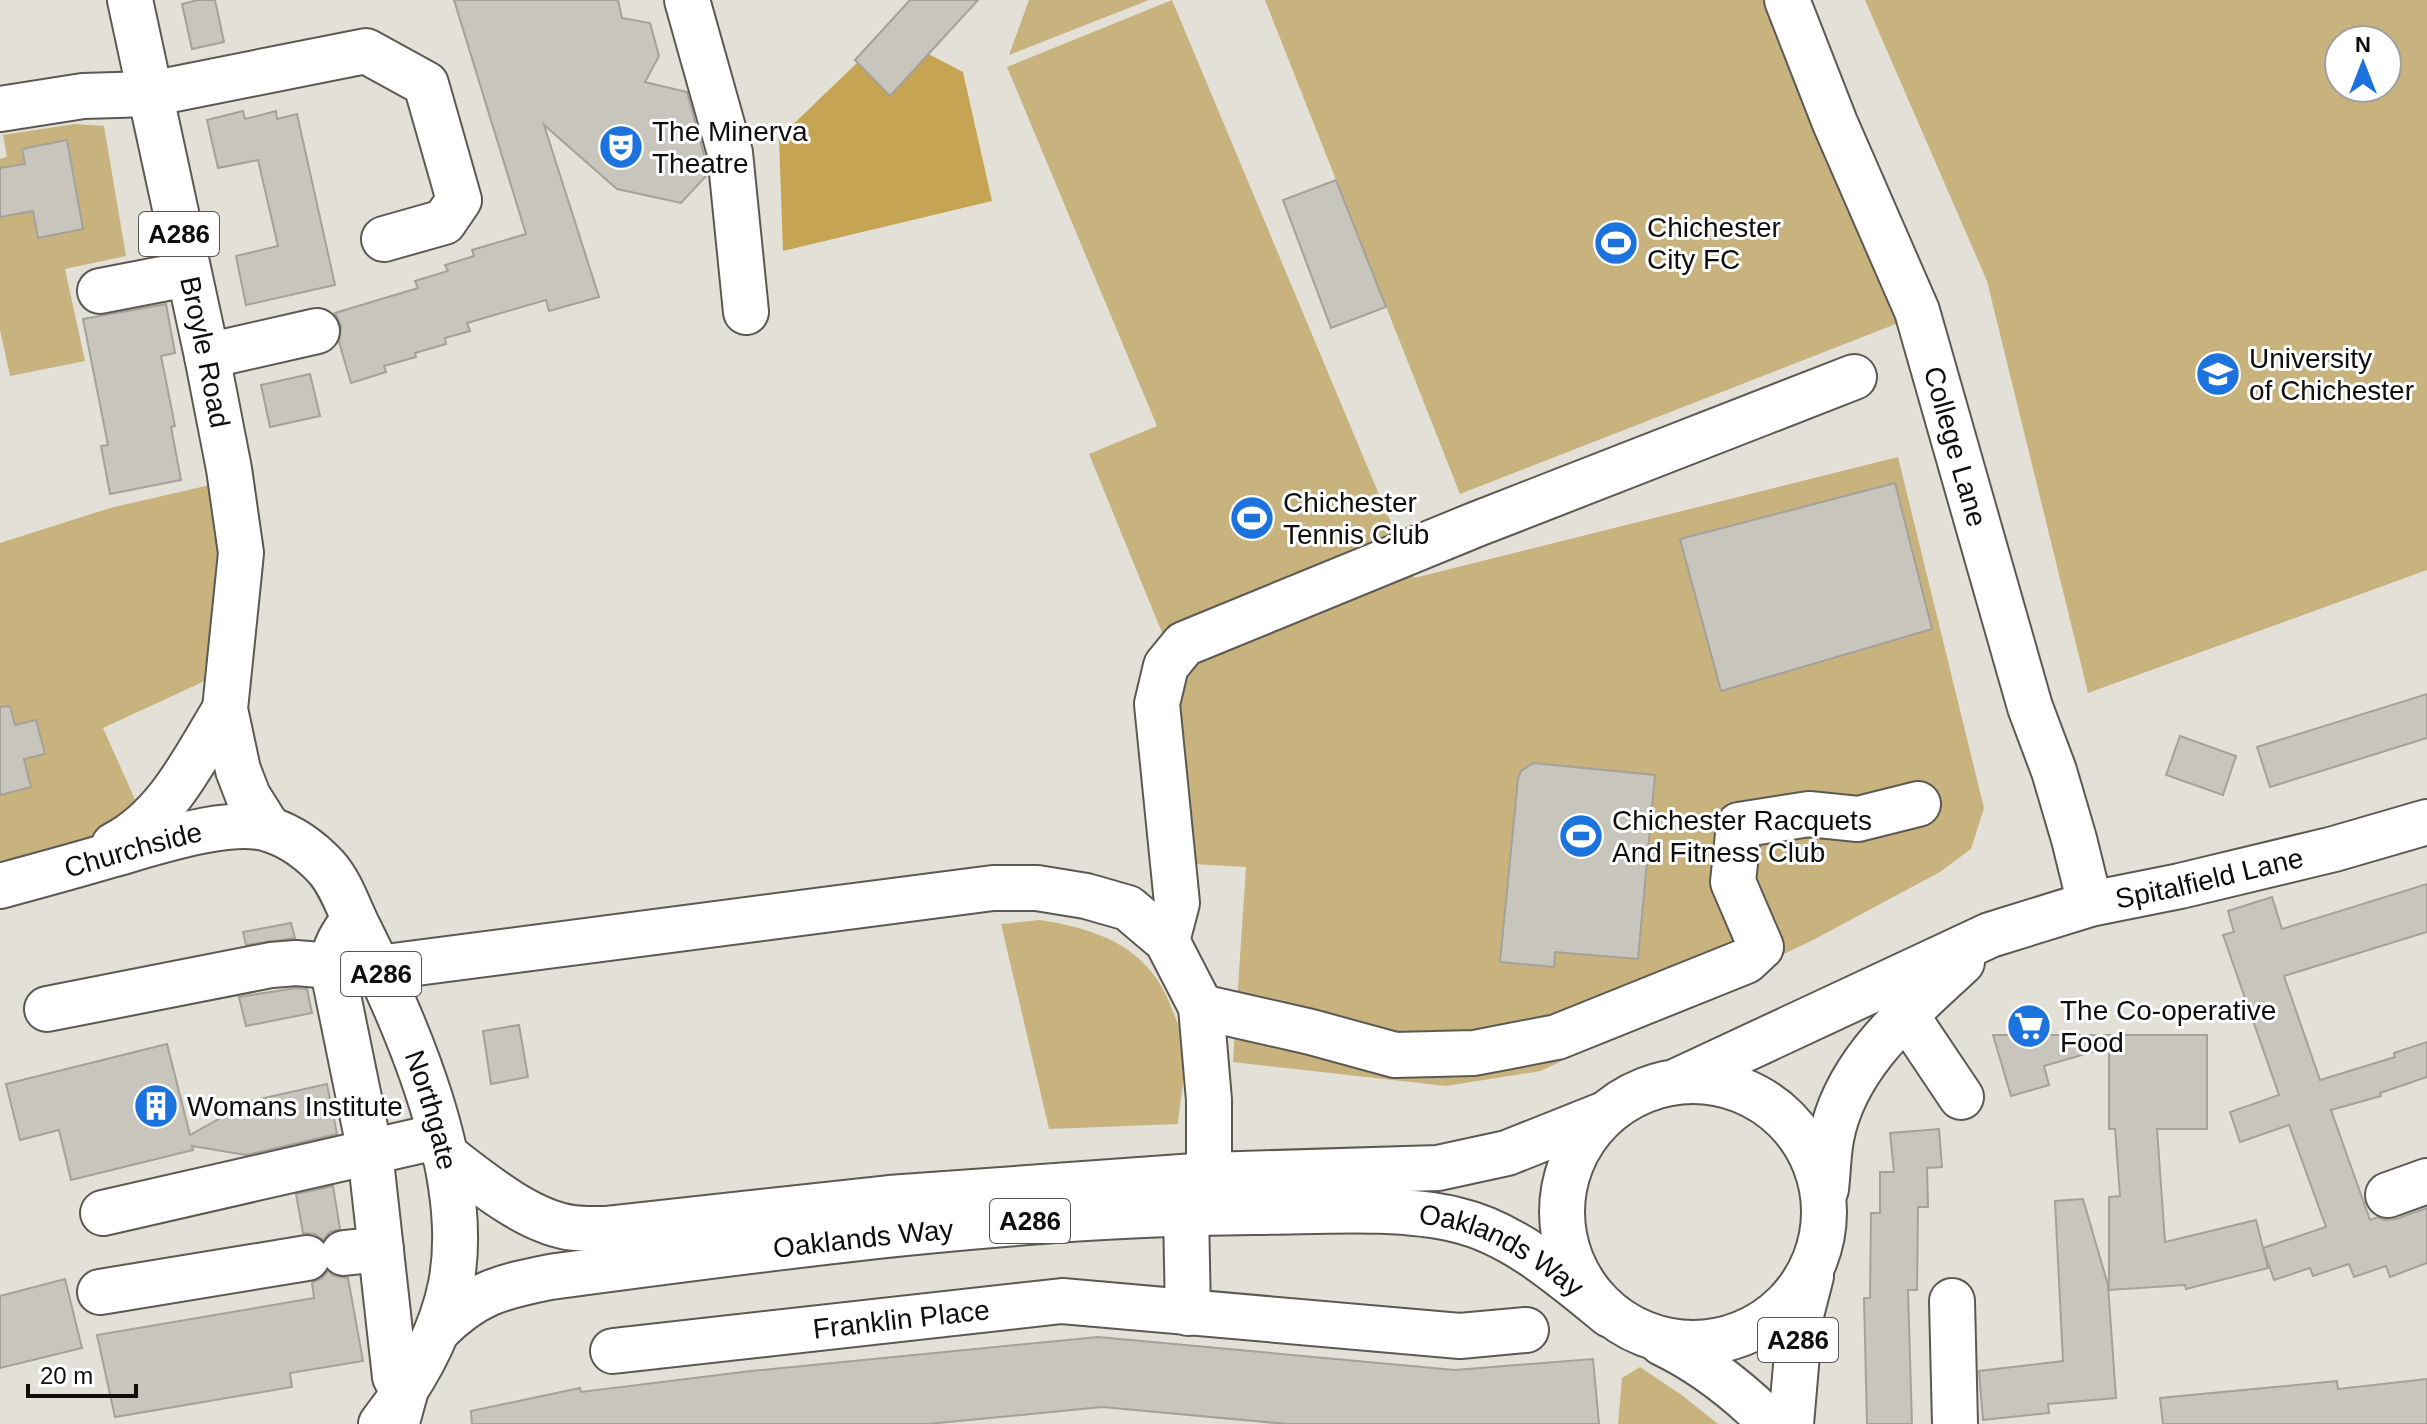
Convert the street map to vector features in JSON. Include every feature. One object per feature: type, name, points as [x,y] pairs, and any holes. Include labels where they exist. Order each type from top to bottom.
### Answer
[{"type":"main road","name":"Broyle Road","points":[[130,0],[207,356],[229,469],[241,553],[225,709],[238,770],[248,796],[268,828]]},
{"type":"main road","points":[[687,0],[730,153],[746,312]]},
{"type":"main road","name":"College Lane","points":[[1787,0],[1835,123],[1917,311],[2030,707],[2054,771],[2085,877],[2090,904]]},
{"type":"main road","points":[[0,109],[83,96],[150,94],[366,51],[426,84],[459,200],[444,222],[384,239]]},
{"type":"main road","points":[[100,291],[188,274]]},
{"type":"main road","points":[[207,356],[317,331]]},
{"type":"main road","points":[[1167,941],[1177,903],[1157,704],[1166,666],[1184,644],[1477,524],[1854,377]]},
{"type":"main road","name":"Broyle Road","points":[[77,865],[132,836],[147,824],[188,768],[225,709]]},
{"type":"main road","points":[[1201,1007],[1395,1055],[1474,1053],[1557,1037],[1746,961],[1761,947],[1733,882],[1739,825],[1809,814],[1858,819],[1918,804]]},
{"type":"main road","name":"Spitalfield Lane","points":[[1675,1082],[1990,935],[2090,904],[2334,849],[2427,822]]},
{"type":"main road","name":"Churchside","points":[[0,886],[193,833],[235,827],[268,828]]},
{"type":"main road","name":"Northgate","points":[[268,828],[292,839],[325,867],[338,883],[378,968],[414,1056],[442,1145],[453,1204],[455,1235],[451,1285],[438,1330],[394,1414]]},
{"type":"main road","points":[[378,968],[993,888],[1037,888],[1086,896],[1128,908],[1167,941],[1201,1007],[1209,1100],[1209,1175]]},
{"type":"main road","points":[[354,919],[340,938],[332,966],[370,1152],[344,1253],[395,1377],[394,1414]]},
{"type":"main road","name":"Spitalfield Lane","points":[[1825,1213],[1831,1137],[1851,1084],[1878,1045],[1925,994],[1990,935]]},
{"type":"main road","points":[[47,1009],[271,965],[296,963],[332,966]]},
{"type":"main road","points":[[1906,1015],[1961,1097]]},
{"type":"main road","points":[[1675,1082],[1713,1082],[1760,1098],[1789,1121],[1816,1163],[1823,1187],[1825,1213],[1816,1258],[1806,1280],[1789,1302],[1768,1321],[1743,1334],[1702,1343],[1674,1342],[1647,1336],[1610,1315],[1585,1289],[1568,1256],[1562,1233],[1563,1185],[1576,1151],[1605,1114],[1638,1092],[1675,1082]]},
{"type":"main road","name":"Oaklands Way","points":[[442,1145],[507,1200],[572,1228],[605,1229],[889,1198],[1209,1175],[1385,1171],[1463,1164],[1507,1153],[1605,1114]]},
{"type":"main road","points":[[103,1213],[370,1152],[442,1145]]},
{"type":"main road","name":"Oaklands Way","points":[[438,1330],[460,1308],[475,1299],[498,1289],[550,1277],[1000,1224],[1186,1213],[1361,1211],[1457,1220],[1477,1226],[1552,1268],[1610,1315]]},
{"type":"main road","points":[[1186,1213],[1188,1313]]},
{"type":"main road","points":[[100,1292],[344,1253]]},
{"type":"main road","name":"A286","points":[[1791,1424],[1800,1319],[1816,1258]]},
{"type":"main road","name":"Franklin Place","points":[[613,1351],[1062,1301],[1460,1336],[1526,1330]]},
{"type":"main road","points":[[1952,1301],[1955,1424]]},
{"type":"main road","name":"A286","points":[[1647,1336],[1702,1364],[1772,1424]]},
{"type":"shaded area","points":[[1029,0],[1149,0],[1009,55]]},
{"type":"shaded area","name":"Chichester Tennis Club","points":[[1172,0],[1414,578],[1898,457],[1984,808],[1971,849],[1940,872],[1813,940],[1541,1071],[1446,1086],[1233,1062],[1246,867],[1154,862],[1135,702],[1143,660],[1163,635],[1089,454],[1157,426],[1007,67]]},
{"type":"shaded area","name":"Chichester City FC","points":[[1265,0],[1775,0],[1901,322],[1460,494]]},
{"type":"shaded area","name":"University of Chichester","points":[[1865,0],[2427,0],[2427,570],[2088,693],[1987,281]]},
{"type":"shaded area","points":[[888,33],[963,72],[992,201],[783,251],[779,138]]},
{"type":"shaded area","points":[[75,124],[104,126],[126,256],[65,269],[85,361],[10,376],[0,330],[0,159],[7,157],[3,135]]},
{"type":"shaded area","points":[[210,485],[227,558],[209,679],[103,728],[142,815],[115,833],[0,874],[0,543],[110,508]]},
{"type":"shaded area","points":[[1040,920],[1104,937],[1139,958],[1153,973],[1165,992],[1185,1045],[1178,1124],[1049,1129],[1001,924]]},
{"type":"shaded area","points":[[1640,1367],[1718,1424],[1618,1424],[1622,1378]]},
{"type":"building","points":[[215,0],[224,42],[192,49],[182,4]]},
{"type":"building","points":[[454,0],[618,0],[622,18],[650,23],[659,56],[645,82],[687,92],[707,175],[681,203],[617,189],[544,125],[599,297],[549,311],[546,300],[467,323],[470,331],[445,338],[446,344],[415,353],[416,357],[384,366],[386,372],[351,383],[339,342],[341,326],[335,313],[418,288],[415,281],[448,271],[445,265],[474,256],[472,250],[526,234]]},
{"type":"building","points":[[910,0],[978,0],[890,96],[855,60]]},
{"type":"building","points":[[243,111],[245,119],[276,111],[277,119],[297,114],[335,285],[246,305],[236,256],[278,246],[258,160],[218,168],[207,120]]},
{"type":"building","points":[[67,140],[83,229],[38,238],[33,211],[0,217],[0,168],[25,164],[22,149]]},
{"type":"building","points":[[1336,180],[1386,307],[1331,328],[1283,200]]},
{"type":"building","points":[[166,304],[175,353],[161,356],[175,426],[171,427],[181,480],[110,494],[101,446],[108,445],[83,319]]},
{"type":"building","points":[[310,374],[320,416],[270,427],[261,385]]},
{"type":"building","points":[[1895,483],[1932,629],[1721,691],[1680,539]]},
{"type":"building","points":[[2427,694],[2427,738],[2270,787],[2257,747]]},
{"type":"building","points":[[10,706],[15,725],[36,720],[45,754],[24,759],[31,787],[0,795],[0,707]]},
{"type":"building","points":[[2180,736],[2236,756],[2223,795],[2166,775]]},
{"type":"building","name":"Chichester Racquets And Fitness Club","points":[[1533,763],[1655,775],[1638,959],[1555,952],[1554,967],[1500,962],[1518,779],[1521,771]]},
{"type":"building","points":[[2427,884],[2427,932],[2284,976],[2320,1080],[2395,1057],[2394,1053],[2427,1042],[2427,1077],[2380,1093],[2381,1096],[2331,1110],[2370,1220],[2378,1217],[2396,1219],[2427,1208],[2427,1263],[2390,1277],[2386,1266],[2354,1277],[2349,1264],[2313,1276],[2310,1268],[2274,1280],[2263,1248],[2326,1227],[2289,1125],[2240,1142],[2230,1112],[2279,1095],[2223,935],[2234,932],[2228,911],[2272,897],[2282,929]]},
{"type":"building","points":[[291,923],[295,938],[246,945],[243,932]]},
{"type":"building","points":[[307,989],[312,1013],[246,1026],[239,997]]},
{"type":"building","points":[[519,1025],[528,1077],[491,1084],[483,1031]]},
{"type":"building","points":[[1993,1035],[2207,1035],[2207,1129],[2157,1129],[2165,1242],[2256,1220],[2268,1268],[2186,1289],[2185,1285],[2109,1290],[2109,1197],[2120,1196],[2115,1129],[2109,1129],[2109,1047],[2044,1066],[2049,1085],[2011,1096]]},
{"type":"building","points":[[167,1044],[190,1135],[251,1101],[327,1084],[337,1134],[246,1155],[192,1146],[193,1150],[71,1180],[59,1130],[20,1140],[6,1084]]},
{"type":"building","points":[[1939,1129],[1942,1167],[1927,1168],[1928,1207],[1918,1207],[1917,1290],[1908,1290],[1912,1424],[1867,1424],[1864,1298],[1870,1298],[1871,1213],[1880,1213],[1880,1172],[1894,1172],[1890,1133]]},
{"type":"building","points":[[333,1186],[340,1229],[330,1232],[323,1240],[315,1234],[303,1233],[296,1194]]},
{"type":"building","points":[[2083,1199],[2108,1285],[2116,1398],[2048,1404],[2049,1413],[1983,1420],[1979,1371],[2063,1361],[2055,1201]]},
{"type":"building","points":[[328,1271],[335,1276],[348,1278],[363,1361],[290,1373],[292,1387],[115,1417],[97,1335],[314,1298],[312,1283]]},
{"type":"building","points":[[65,1279],[82,1348],[0,1368],[0,1296]]},
{"type":"building","points":[[1098,1337],[1455,1370],[1593,1359],[1599,1424],[1287,1424],[1102,1407],[928,1424],[472,1424],[471,1411],[580,1388],[581,1392],[751,1371]]},
{"type":"building","points":[[2427,1379],[2427,1424],[2163,1424],[2160,1398],[2337,1381],[2338,1389]]},
{"type":"place","name":"The Minerva Theatre","points":[[621,147]]},
{"type":"place","name":"Chichester City FC","points":[[1616,243]]},
{"type":"place","name":"University of Chichester","points":[[2218,374]]},
{"type":"place","name":"Chichester Tennis Club","points":[[1252,518]]},
{"type":"place","name":"Chichester Racquets And Fitness Club","points":[[1581,836]]},
{"type":"place","name":"The Co-operative Food","points":[[2029,1026]]},
{"type":"place","name":"Womans Institute","points":[[156,1106]]}]
